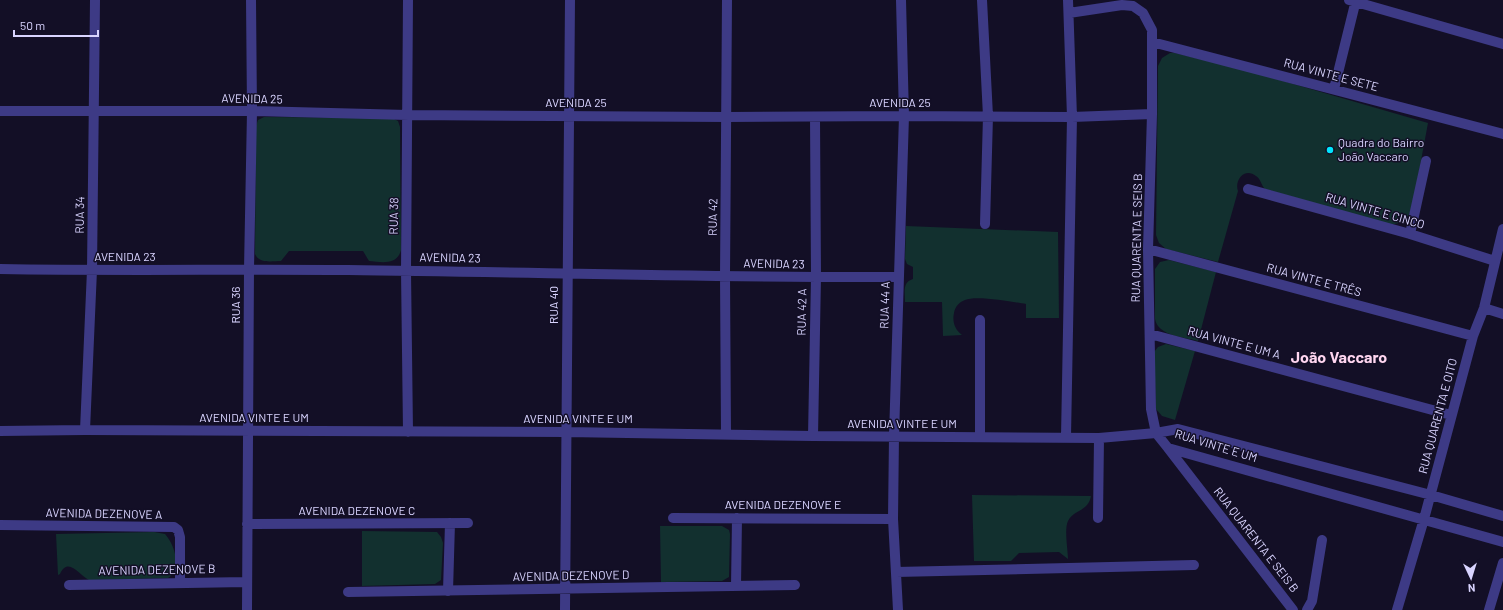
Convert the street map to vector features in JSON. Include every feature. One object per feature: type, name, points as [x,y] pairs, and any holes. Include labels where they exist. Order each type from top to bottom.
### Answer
[{"type":"street","name":"RUA 34","points":[[85,430],[92,270],[95,0]]},
{"type":"street","name":"RUA 36","points":[[246,610],[252,111],[251,0]]},
{"type":"street","name":"RUA 38","points":[[408,0],[406,271],[408,432]]},
{"type":"street","name":"RUA 40","points":[[564,610],[567,432],[570,0]]},
{"type":"street","name":"RUA 42","points":[[726,434],[725,276],[727,0]]},
{"type":"street","name":"RUA 44 A","points":[[898,610],[893,518],[894,436],[904,116],[901,0]]},
{"type":"street","points":[[982,0],[988,116],[985,224]]},
{"type":"street","points":[[1066,437],[1072,117],[1068,0]]},
{"type":"street","points":[[1334,89],[1354,1],[1503,44]]},
{"type":"street","points":[[1069,13],[1122,3]]},
{"type":"street","name":"RUA QUARENTA E SEIS B","points":[[1122,3],[1134,6],[1143,13],[1152,30],[1152,114],[1148,249],[1151,409],[1156,433]]},
{"type":"street","name":"RUA VINTE E SETE","points":[[1152,42],[1503,134]]},
{"type":"street","name":"AVENIDA 25","points":[[0,110],[252,111],[408,115],[727,117],[1072,117],[1152,114]]},
{"type":"street","name":"RUA 42 A","points":[[813,436],[816,277],[815,117]]},
{"type":"street","points":[[1410,234],[1426,161]]},
{"type":"street","name":"RUA VINTE E CINCO","points":[[1248,189],[1410,234],[1495,261]]},
{"type":"street","name":"RUA QUARENTA E OITO","points":[[1397,610],[1431,495],[1473,336],[1484,308],[1503,229]]},
{"type":"street","name":"RUA VINTE E TRÊS","points":[[1148,249],[1473,336]]},
{"type":"street","name":"AVENIDA 23","points":[[0,269],[249,269],[899,277]]},
{"type":"street","points":[[1484,308],[1503,314]]},
{"type":"street","points":[[980,320],[980,437]]},
{"type":"street","name":"RUA VINTE E UM A","points":[[1150,334],[1451,415]]},
{"type":"street","name":"RUA VINTE E UM","points":[[1503,516],[1431,495],[1178,429],[1156,433],[1168,448],[1424,518],[1503,542]]},
{"type":"street","name":"AVENIDA VINTE E UM","points":[[0,431],[567,432],[813,436],[1099,438],[1156,433]]},
{"type":"street","points":[[1098,518],[1099,438]]},
{"type":"street","name":"RUA QUARENTA E SEIS B","points":[[1168,448],[1294,610]]},
{"type":"street","name":"AVENIDA DEZENOVE E","points":[[672,518],[893,518]]},
{"type":"street","points":[[736,586],[737,518]]},
{"type":"street","points":[[448,591],[450,523]]},
{"type":"street","name":"AVENIDA DEZENOVE C","points":[[247,524],[468,523]]},
{"type":"street","name":"AVENIDA DEZENOVE A","points":[[0,525],[174,528],[178,530],[180,537],[180,583]]},
{"type":"street","points":[[1307,610],[1312,601],[1322,540]]},
{"type":"street","points":[[1489,610],[1503,563]]},
{"type":"street","points":[[896,572],[1194,565]]},
{"type":"street","name":"AVENIDA DEZENOVE B","points":[[69,585],[246,582]]},
{"type":"street","name":"AVENIDA DEZENOVE D","points":[[348,592],[795,585]]},
{"type":"green space","points":[[1170,53],[1245,70],[1428,123],[1412,209],[1408,216],[1400,223],[1388,224],[1265,189],[1258,177],[1248,173],[1241,176],[1239,179],[1237,187],[1238,191],[1218,262],[1166,249],[1159,243],[1156,235],[1158,66],[1162,58]]},
{"type":"green space","points":[[264,117],[392,118],[398,121],[400,127],[401,250],[396,259],[388,262],[369,261],[363,251],[289,251],[281,261],[263,261],[257,257],[255,254],[256,126],[258,120]]},
{"type":"green space","points":[[906,226],[1058,232],[1059,318],[1026,318],[1026,304],[995,299],[970,299],[959,303],[954,313],[953,320],[955,326],[962,335],[943,336],[942,302],[905,302],[906,285],[909,280],[913,279],[913,267],[907,264],[905,259]]},
{"type":"green space","points":[[1169,260],[1216,272],[1198,341],[1172,335],[1157,325],[1155,319],[1155,269],[1160,262]]},
{"type":"green space","points":[[1166,344],[1195,351],[1175,420],[1162,416],[1156,409],[1154,352],[1158,347]]},
{"type":"green space","points":[[972,495],[1091,496],[1087,505],[1074,514],[1068,521],[1066,534],[1068,559],[1059,552],[1019,553],[1011,561],[974,561]]},
{"type":"green space","points":[[660,526],[722,526],[729,530],[729,577],[722,581],[661,582]]},
{"type":"green space","points":[[362,531],[437,532],[443,543],[441,580],[435,584],[362,586]]},
{"type":"green space","points":[[154,532],[165,534],[174,550],[176,557],[175,569],[168,578],[89,580],[70,567],[63,569],[58,575],[56,534]]},
{"type":"place","name":"Quadra do Bairro João Vaccaro","points":[[1330,150]]},
{"type":"district","name":"João Vaccaro","points":[[1339,357]]}]
